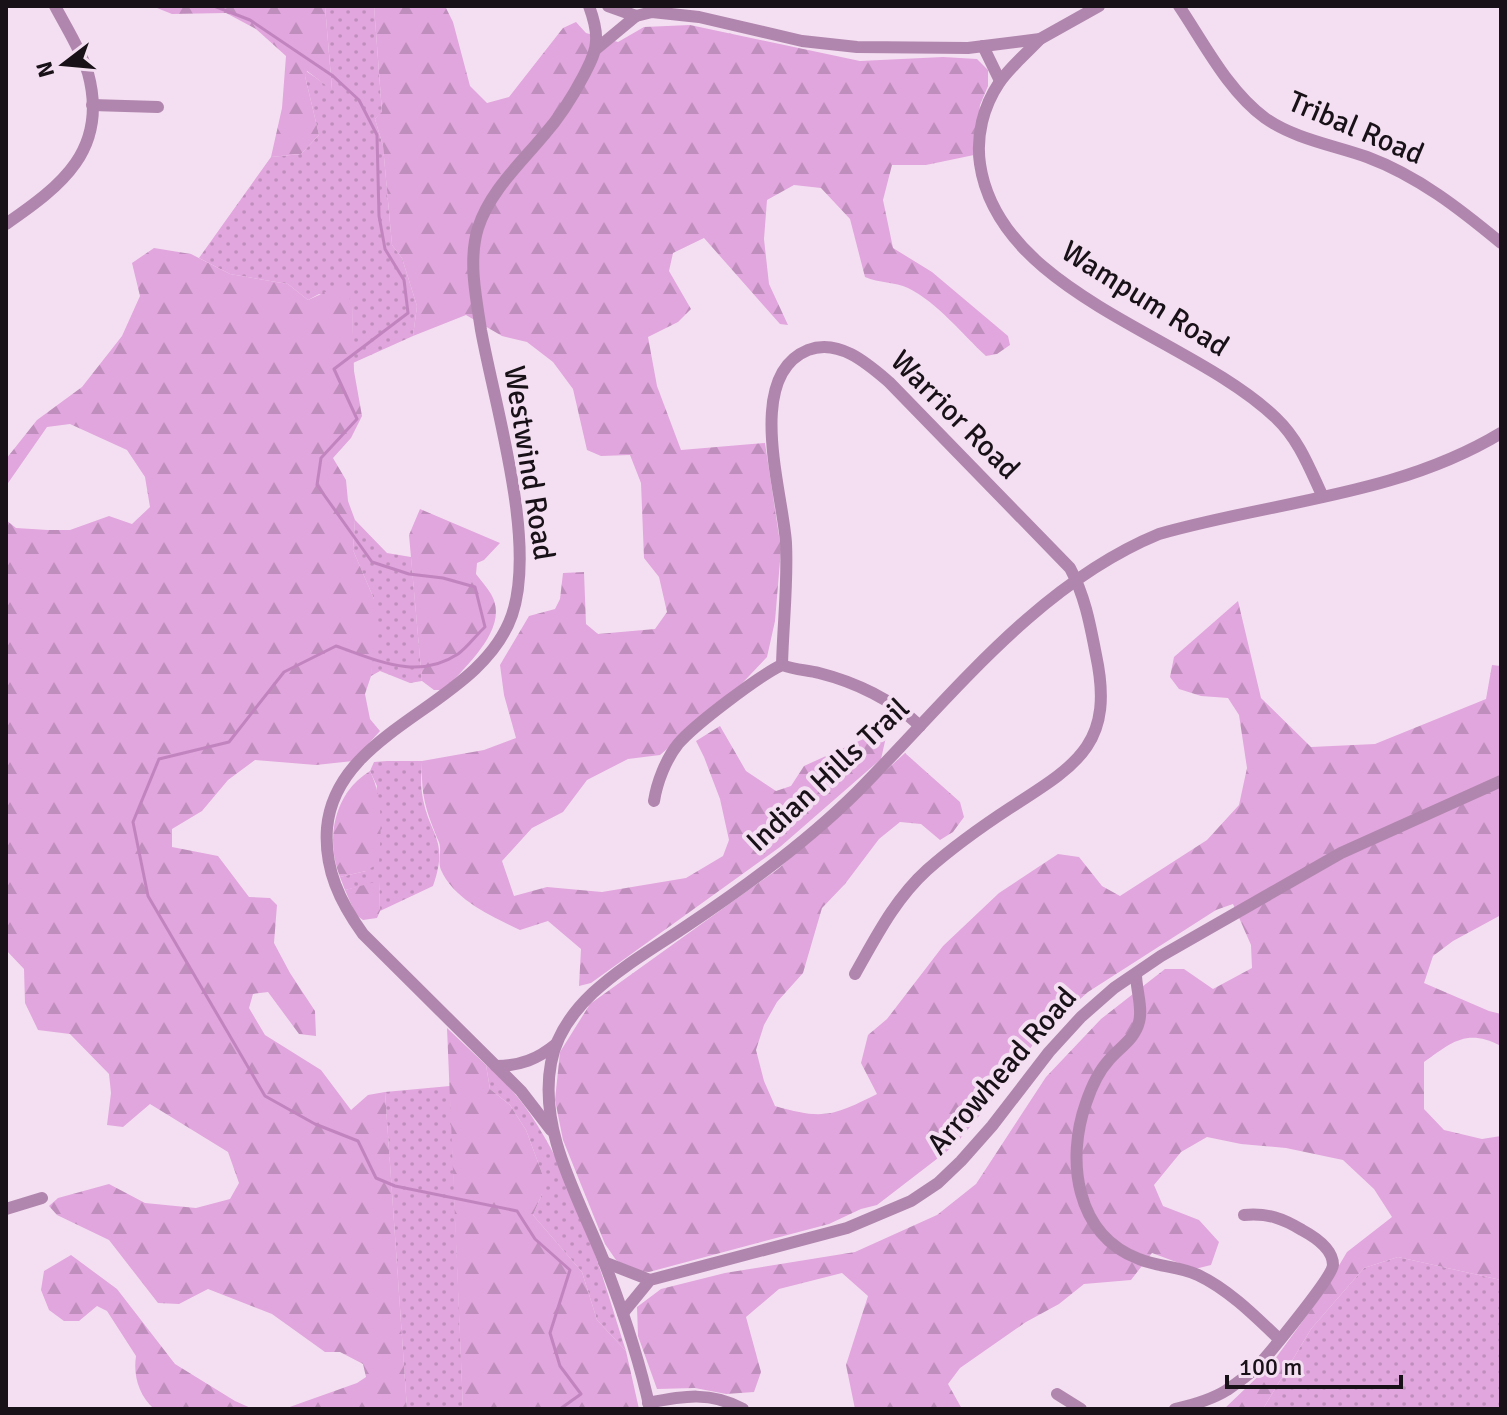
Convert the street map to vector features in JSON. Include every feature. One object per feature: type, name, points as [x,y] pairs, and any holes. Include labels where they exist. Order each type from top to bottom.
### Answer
[{"type":"street","points":[[6,224],[49,194],[69,174],[89,133],[92,105],[84,63],[55,6]]},
{"type":"street","points":[[589,6],[597,39],[595,50]]},
{"type":"street","points":[[608,6],[636,16]]},
{"type":"street","points":[[595,50],[636,16],[652,12],[678,13],[802,41],[921,49],[1040,39],[1099,6]]},
{"type":"street","name":"Tribal Road","points":[[1179,6],[1237,91],[1264,117],[1283,129],[1402,173],[1463,212],[1501,243]]},
{"type":"street","name":"Wampum Road","points":[[1040,39],[1000,81],[984,114],[979,157],[988,192],[1010,231],[1047,271],[1076,293],[1201,364],[1261,406],[1283,426],[1302,450],[1322,495]]},
{"type":"street","points":[[983,46],[1000,81]]},
{"type":"street","name":"Westwind Road","points":[[553,1132],[521,1091],[363,934],[349,915],[330,871],[328,822],[339,792],[368,753],[473,674],[496,646],[511,617],[520,580],[520,541],[477,305],[474,251],[477,232],[495,192],[565,108],[595,50]]},
{"type":"street","points":[[92,105],[158,107]]},
{"type":"street","name":"Warrior Road","points":[[782,665],[786,540],[771,412],[784,374],[796,357],[809,350],[841,350],[869,364],[1070,568],[1076,579]]},
{"type":"street","name":"Indian Hills Trail","points":[[649,1406],[623,1313],[553,1132],[548,1082],[556,1044],[562,1031],[595,992],[791,851],[856,793],[1008,638],[1076,579],[1134,544],[1159,534],[1322,495],[1363,489],[1456,457],[1501,433]]},
{"type":"street","points":[[855,974],[890,913],[924,873],[962,841],[1061,775],[1087,748],[1099,719],[1101,688],[1085,599],[1076,579]]},
{"type":"street","points":[[654,801],[659,782],[674,751],[685,737],[765,674],[782,665],[832,677],[869,691],[910,716],[920,726]]},
{"type":"street","name":"Arrowhead Road","points":[[650,1280],[847,1228],[894,1210],[926,1192],[961,1161],[1049,1052],[1107,994],[1174,949],[1341,853],[1501,781]]},
{"type":"street","points":[[1136,974],[1139,1024],[1135,1033],[1098,1075],[1079,1123],[1076,1174],[1085,1204],[1100,1230],[1123,1251],[1138,1259],[1199,1275],[1217,1286],[1279,1339]]},
{"type":"street","points":[[496,1066],[526,1063],[556,1044]]},
{"type":"street","points":[[6,1209],[42,1198]]},
{"type":"street","points":[[1175,1409],[1224,1392],[1259,1365],[1333,1269],[1326,1248],[1287,1221],[1262,1213],[1244,1215]]},
{"type":"street","points":[[604,1262],[650,1280],[623,1313]]},
{"type":"street","points":[[1057,1394],[1081,1409]]},
{"type":"street","points":[[649,1406],[688,1395],[704,1395],[743,1409]]},
{"type":"green space","points":[[152,6],[325,6],[332,90],[307,71],[305,76],[319,135],[301,154],[271,157],[282,108],[286,56],[256,29],[226,13],[172,14]]},
{"type":"green space","points":[[325,6],[374,6],[382,113],[375,119],[383,146],[392,245],[402,258],[417,306],[413,336],[353,363],[352,303],[319,294],[308,300],[288,284],[230,274],[199,258],[271,157],[301,154],[319,135],[305,76],[306,71],[332,89]]},
{"type":"green space","points":[[374,6],[445,6],[453,22],[470,86],[487,103],[509,97],[563,28],[576,22],[586,33],[618,42],[644,27],[690,25],[860,61],[943,57],[977,59],[988,70],[988,86],[980,105],[974,155],[926,165],[892,165],[883,200],[893,248],[932,272],[1008,336],[1010,345],[997,354],[986,356],[940,310],[919,294],[903,286],[865,277],[850,219],[821,188],[794,185],[767,200],[764,239],[769,284],[788,325],[780,324],[704,238],[673,253],[669,271],[691,309],[678,322],[648,337],[657,386],[681,450],[765,443],[781,549],[775,621],[767,657],[731,695],[660,755],[628,759],[587,780],[563,812],[532,828],[502,861],[514,896],[547,887],[602,892],[686,878],[723,856],[729,840],[720,799],[696,741],[720,726],[746,771],[776,791],[791,786],[804,766],[870,736],[886,737],[881,759],[780,847],[591,983],[579,986],[581,949],[548,921],[520,930],[475,906],[447,881],[441,870],[439,844],[425,801],[422,761],[484,750],[516,738],[504,695],[500,665],[529,616],[555,609],[560,599],[563,573],[584,572],[586,624],[598,634],[655,629],[667,612],[659,577],[644,558],[641,483],[630,455],[601,456],[587,450],[573,389],[553,362],[527,342],[502,336],[466,315],[413,336],[417,306],[402,258],[392,245],[383,146],[375,119],[382,112]]},
{"type":"green space","points":[[154,248],[191,254],[230,274],[288,284],[308,300],[341,285],[352,303],[354,371],[362,416],[351,438],[333,458],[346,480],[348,501],[355,520],[353,550],[374,599],[374,649],[365,694],[370,719],[380,731],[353,761],[316,765],[255,760],[228,780],[202,811],[172,829],[172,847],[218,856],[249,897],[270,898],[277,905],[274,943],[315,1011],[316,1036],[299,1034],[268,992],[253,994],[249,1008],[265,1035],[321,1070],[351,1110],[368,1095],[385,1092],[407,1409],[284,1409],[357,1383],[366,1377],[363,1364],[340,1352],[325,1352],[272,1314],[208,1289],[179,1304],[158,1303],[109,1240],[57,1215],[49,1206],[58,1198],[109,1184],[145,1203],[196,1208],[230,1199],[239,1183],[228,1152],[150,1104],[123,1127],[107,1125],[111,1093],[109,1074],[70,1034],[38,1030],[25,1003],[24,969],[6,950],[6,520],[16,528],[70,530],[109,516],[132,524],[150,507],[145,477],[127,450],[70,424],[47,427],[6,486],[6,459],[37,420],[82,387],[122,336],[140,296],[132,263]]},
{"type":"green space","points":[[420,509],[500,543],[477,563],[476,574],[491,594],[496,607],[491,633],[474,658],[445,690],[434,690],[422,681],[409,535]]},
{"type":"green space","points":[[355,520],[387,553],[411,557],[422,681],[410,683],[380,671],[371,676],[374,599],[353,550]]},
{"type":"green space","points":[[1238,601],[1261,698],[1311,747],[1375,744],[1486,699],[1492,665],[1501,666],[1501,915],[1453,941],[1433,956],[1424,983],[1501,1014],[1501,1046],[1479,1038],[1469,1038],[1452,1043],[1424,1062],[1424,1109],[1444,1130],[1482,1139],[1501,1136],[1501,1280],[1398,1257],[1364,1268],[1311,1329],[1263,1409],[1224,1409],[1272,1363],[1319,1299],[1347,1252],[1392,1217],[1374,1189],[1343,1160],[1207,1137],[1181,1152],[1154,1185],[1163,1206],[1199,1220],[1219,1242],[1211,1265],[1195,1269],[1152,1253],[1131,1280],[1084,1284],[1059,1304],[1026,1322],[960,1368],[948,1384],[962,1409],[855,1409],[846,1365],[868,1296],[842,1273],[779,1289],[746,1317],[761,1372],[754,1392],[726,1394],[695,1388],[657,1389],[638,1336],[637,1307],[661,1289],[725,1273],[855,1252],[937,1215],[976,1184],[1046,1077],[1101,1019],[1165,969],[1184,969],[1213,989],[1252,968],[1251,945],[1233,904],[1216,910],[1088,992],[1038,1037],[1009,1080],[955,1145],[877,1205],[829,1224],[649,1272],[635,1271],[616,1260],[605,1244],[563,1140],[555,1100],[560,1052],[590,1004],[778,869],[905,753],[960,802],[964,817],[953,832],[940,840],[921,824],[900,822],[879,839],[845,884],[822,908],[803,973],[777,1002],[764,1025],[756,1050],[775,1106],[805,1113],[828,1114],[877,1094],[861,1063],[868,1035],[887,1019],[943,946],[999,893],[1058,854],[1079,857],[1102,886],[1120,896],[1207,840],[1239,805],[1247,768],[1239,715],[1228,698],[1201,696],[1179,689],[1170,677],[1174,657]]},
{"type":"green space","points":[[422,761],[422,793],[439,846],[439,857],[433,886],[380,911],[379,882],[345,890],[340,877],[366,871],[377,786],[370,771],[374,762]]},
{"type":"green space","points":[[370,771],[380,805],[379,863],[366,871],[340,877],[333,847],[336,818],[348,791]]},
{"type":"green space","points":[[379,881],[380,911],[377,918],[363,920],[356,915],[345,890]]},
{"type":"green space","points":[[447,1028],[486,1065],[490,1089],[510,1105],[526,1130],[542,1173],[542,1194],[533,1215],[582,1272],[597,1320],[626,1351],[639,1409],[463,1409]]},
{"type":"green space","points":[[486,1065],[513,1091],[556,1159],[589,1237],[626,1351],[597,1320],[582,1272],[533,1215],[542,1194],[542,1173],[526,1130],[510,1105],[490,1089]]},
{"type":"green space","points":[[450,1086],[463,1409],[407,1409],[385,1092]]},
{"type":"green space","points":[[71,1255],[117,1289],[175,1364],[253,1409],[154,1409],[138,1385],[136,1356],[107,1311],[97,1306],[79,1321],[64,1321],[49,1310],[41,1290],[44,1271]]},
{"type":"green space","points":[[1398,1257],[1501,1280],[1501,1409],[1263,1409],[1311,1329],[1364,1268]]},
{"type":"waterway","points":[[214,6],[250,20],[333,76],[359,100],[377,135],[379,216],[385,249],[404,280],[408,313],[334,369],[357,419],[321,458],[317,485],[372,562],[409,574],[443,578],[475,587],[485,627],[458,654],[427,666],[382,662],[336,646],[284,672],[229,742],[159,759],[133,822],[148,896],[265,1096],[315,1124],[358,1141],[376,1178],[395,1186],[517,1211],[535,1239],[570,1270],[550,1333],[560,1366],[581,1394],[560,1409]]}]
